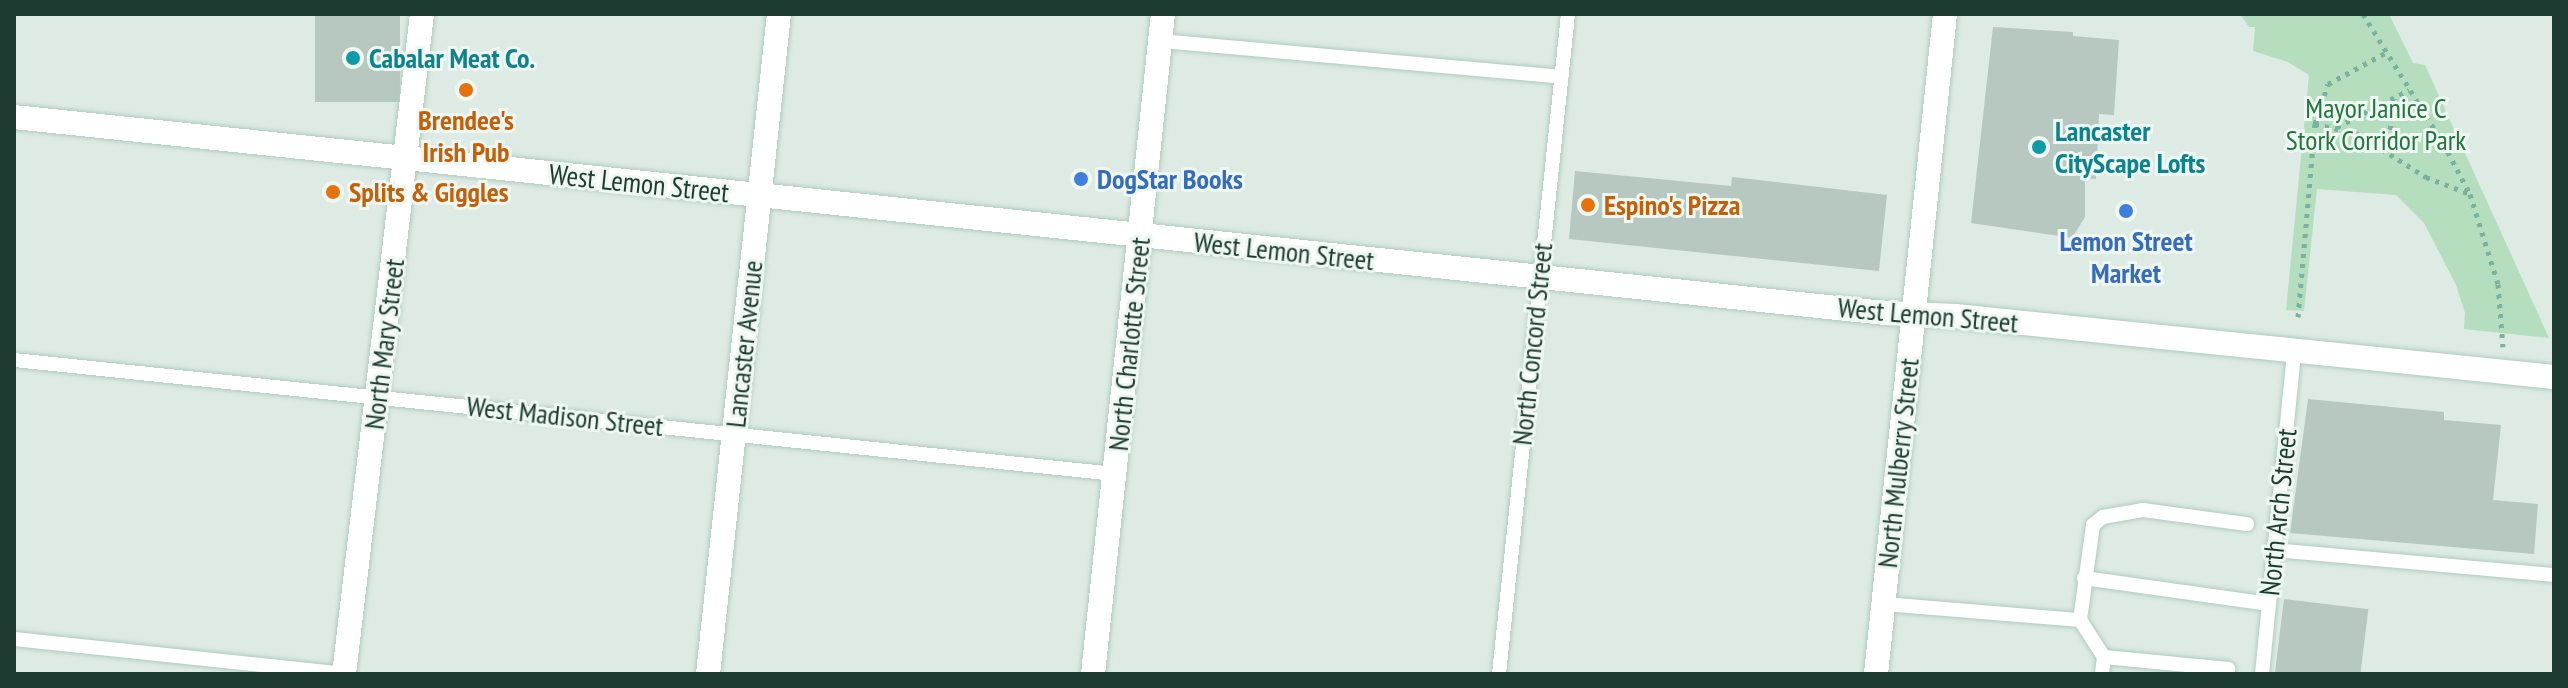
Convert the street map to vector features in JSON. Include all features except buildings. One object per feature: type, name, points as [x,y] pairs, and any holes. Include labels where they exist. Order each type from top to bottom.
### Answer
[{"type":"street","name":"North Mary Street","points":[[346,674],[422,14]]},
{"type":"street","name":"Lancaster Avenue","points":[[708,674],[779,14]]},
{"type":"street","name":"North Charlotte Street","points":[[1093,674],[1163,14]]},
{"type":"street","name":"North Mulberry Street","points":[[1876,674],[1945,14]]},
{"type":"street","name":"West Lemon Street","points":[[14,117],[1539,277],[2554,377]]},
{"type":"lane","name":"North Concord Street","points":[[1499,674],[1568,14]]},
{"type":"lane","points":[[1161,41],[1561,77]]},
{"type":"lane","name":"North Arch Street","points":[[2262,674],[2294,351]]},
{"type":"lane","name":"West Madison Street","points":[[14,360],[1115,474]]},
{"type":"lane","points":[[2102,674],[2104,657],[2080,620],[2093,525],[2103,517],[2143,510],[2247,524]]},
{"type":"lane","points":[[2274,550],[2554,575]]},
{"type":"lane","points":[[2084,578],[2269,604]]},
{"type":"lane","points":[[1884,604],[2080,620]]},
{"type":"lane","points":[[14,639],[346,674]]},
{"type":"lane","points":[[2104,657],[2228,669]]},
{"type":"path","points":[[2363,14],[2443,143],[2470,194],[2498,284],[2503,316],[2502,372]]},
{"type":"path","points":[[2298,317],[2315,124],[2328,84],[2385,53]]},
{"type":"path","points":[[2336,127],[2409,90]]},
{"type":"path","points":[[2387,149],[2395,98]]},
{"type":"path","points":[[2315,124],[2336,127],[2387,149],[2426,177],[2470,194]]},
{"type":"green space","name":"Mayor Janice C Stork Corridor Park","points":[[2240,14],[2389,14],[2413,63],[2425,65],[2549,338],[2464,329],[2465,313],[2456,285],[2424,223],[2396,195],[2317,189],[2304,311],[2286,310],[2309,75],[2288,62],[2253,51],[2255,27],[2249,27]]},
{"type":"place","name":"Cabalar Meat Co.","points":[[353,58]]},
{"type":"place","name":"Brendee's Irish Pub","points":[[466,90]]},
{"type":"place","name":"Lancaster CityScape Lofts","points":[[2039,147]]},
{"type":"place","name":"DogStar Books","points":[[1081,179]]},
{"type":"place","name":"Splits & Giggles","points":[[333,192]]},
{"type":"place","name":"Espino's Pizza","points":[[1588,205]]},
{"type":"place","name":"Lemon Street Market","points":[[2126,211]]}]
